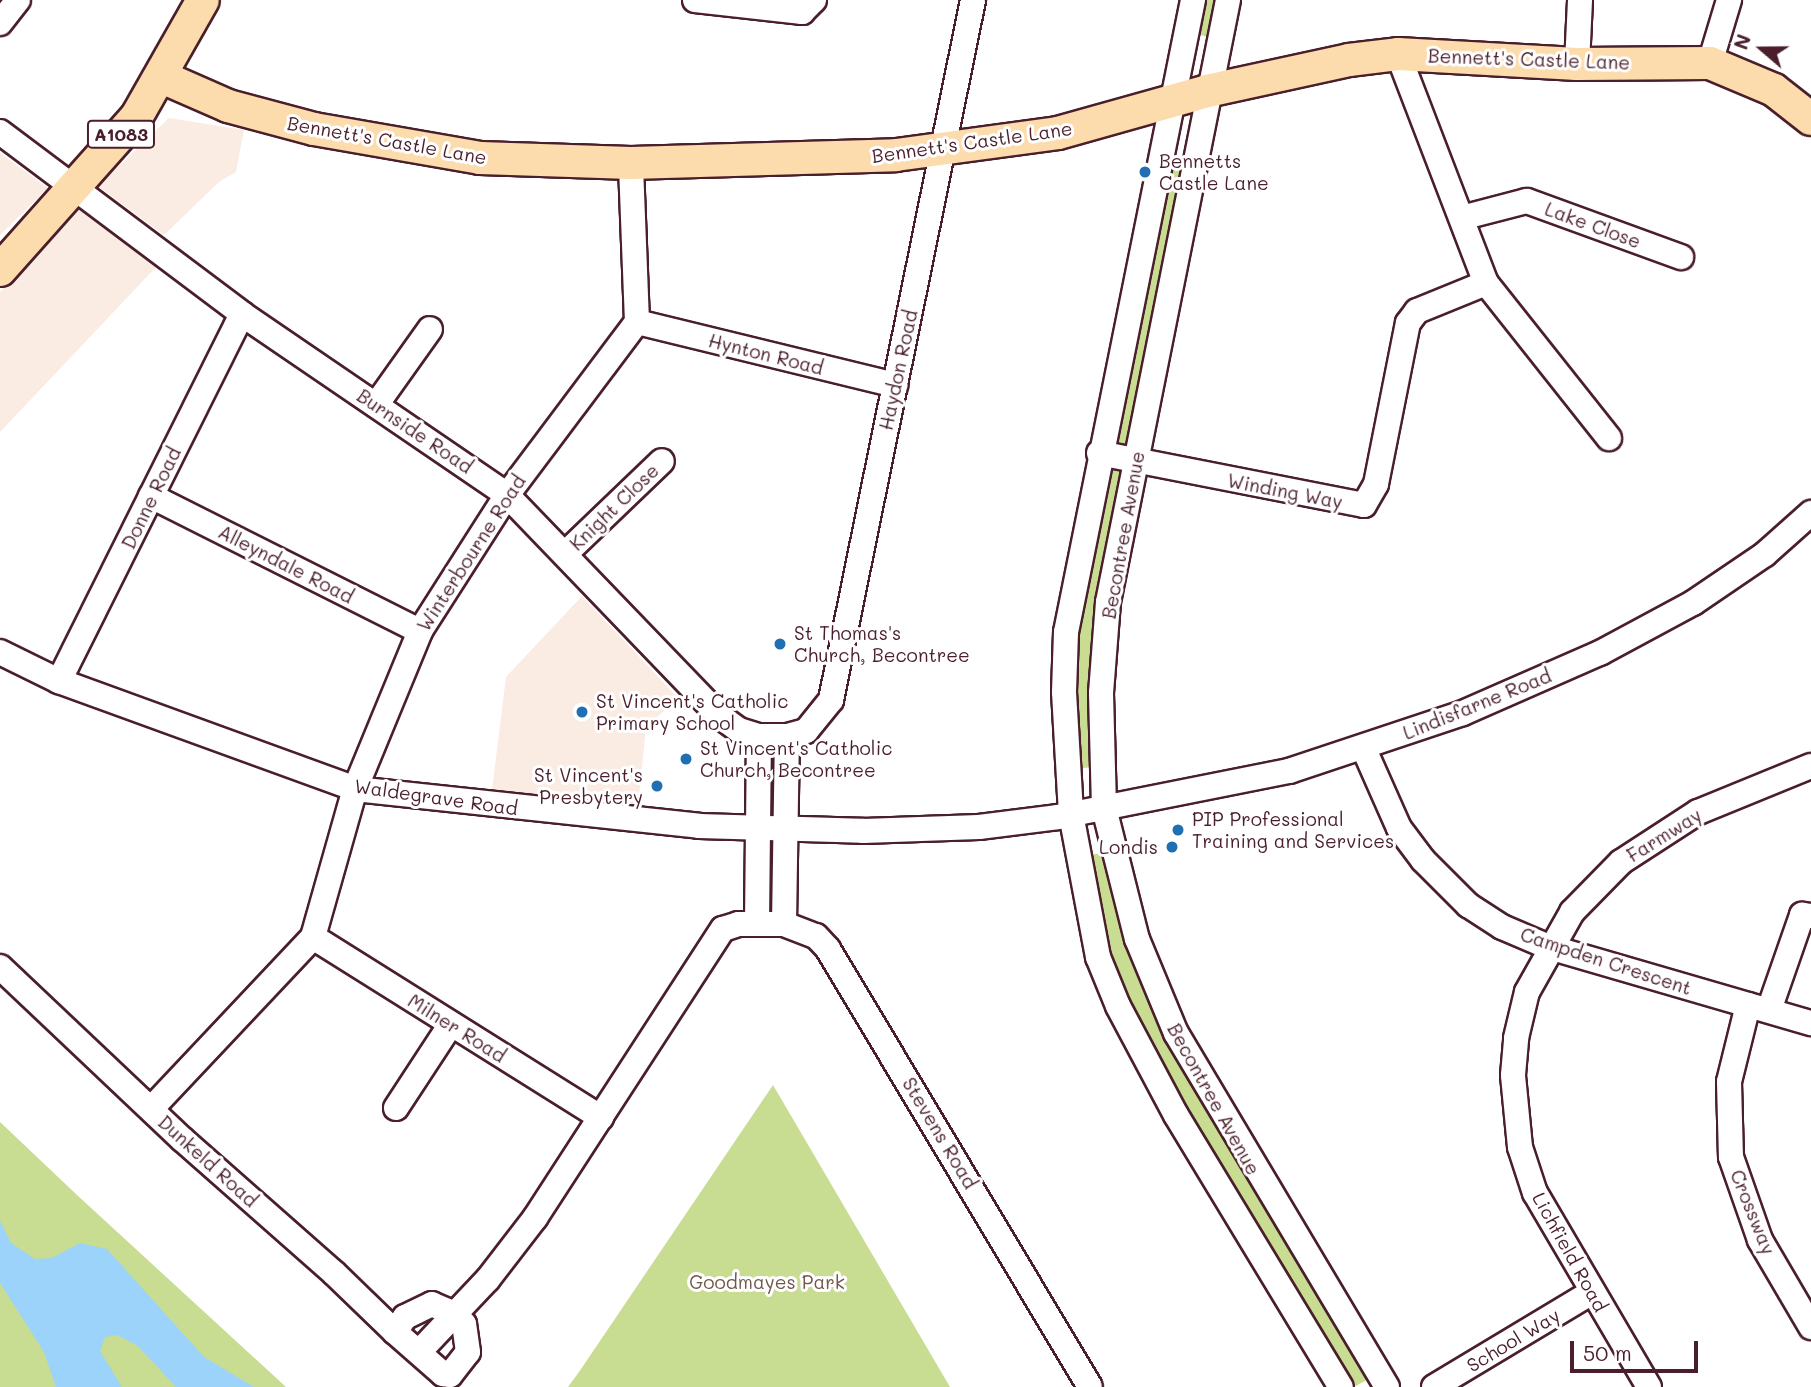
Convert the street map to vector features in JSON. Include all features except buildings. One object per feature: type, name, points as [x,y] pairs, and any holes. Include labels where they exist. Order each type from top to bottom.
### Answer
[{"type":"main road","name":"A1083","points":[[0,270],[137,116],[162,77],[203,0]]},
{"type":"main road","name":"Bennett's Castle Lane","points":[[162,77],[229,106],[314,129],[480,158],[631,163],[896,155],[1058,133],[1207,91],[1349,60],[1398,54],[1577,64],[1710,63],[1774,90],[1811,119]]},
{"type":"street","points":[[0,23],[18,0]]},
{"type":"street","points":[[695,0],[802,12],[814,0]]},
{"type":"street","name":"Haydon Road","points":[[797,734],[831,700],[973,0]]},
{"type":"street","name":"Becontree Avenue","points":[[1193,0],[1175,101],[1099,453],[1066,632],[1064,692],[1070,814],[1098,957],[1124,1018],[1176,1115],[1341,1387]]},
{"type":"street","name":"Becontree Avenue","points":[[1228,0],[1207,91],[1108,602],[1101,693],[1104,808],[1137,939],[1176,1033],[1387,1387]]},
{"type":"street","points":[[1577,64],[1580,0]]},
{"type":"street","points":[[1710,63],[1730,0]]},
{"type":"street","points":[[1398,54],[1465,217],[1486,283],[1609,438]]},
{"type":"street","name":"Burnside Road","points":[[0,132],[242,314],[507,495],[721,717],[759,736],[797,734]]},
{"type":"street","points":[[631,163],[637,322]]},
{"type":"street","name":"Lake Close","points":[[1465,217],[1527,201],[1681,257]]},
{"type":"street","name":"Winding Way","points":[[1099,453],[1364,505],[1376,484],[1408,323],[1418,311],[1486,283]]},
{"type":"street","name":"Donne Road","points":[[59,681],[242,314]]},
{"type":"street","name":"Hynton Road","points":[[637,322],[895,385]]},
{"type":"street","name":"Winterbourne Road","points":[[151,1109],[313,937],[355,789],[420,631],[507,495],[637,322]]},
{"type":"street","points":[[376,405],[430,329]]},
{"type":"street","name":"Knight Close","points":[[565,554],[662,461]]},
{"type":"street","name":"Alleyndale Road","points":[[151,496],[420,631]]},
{"type":"street","name":"Lindisfarne Road","points":[[1104,808],[1290,771],[1463,713],[1600,653],[1693,603],[1765,554],[1811,513]]},
{"type":"street","name":"Waldegrave Road","points":[[0,652],[59,681],[355,789],[578,815],[758,828],[979,827],[1104,808]]},
{"type":"street","points":[[784,924],[785,828],[797,734]]},
{"type":"street","points":[[757,924],[759,736]]},
{"type":"street","name":"Campden Crescent","points":[[1364,748],[1399,828],[1438,877],[1480,912],[1549,947],[1811,1023]]},
{"type":"street","name":"Farmway","points":[[1549,947],[1590,891],[1658,834],[1752,786],[1811,766]]},
{"type":"street","name":"Crossway","points":[[1811,916],[1802,915],[1759,1007],[1729,1082],[1731,1157],[1760,1240],[1811,1328]]},
{"type":"street","name":"Stevens Road","points":[[419,1352],[455,1314],[535,1218],[723,929],[757,924],[784,924],[816,936],[828,949],[1090,1387]]},
{"type":"street","name":"Milner Road","points":[[313,937],[601,1118]]},
{"type":"street","name":"Lichfield Road","points":[[1549,947],[1527,992],[1516,1038],[1515,1115],[1535,1193],[1648,1387]]},
{"type":"street","name":"Dunkeld Road","points":[[0,967],[151,1109],[443,1374],[458,1367],[468,1352],[469,1336],[455,1314]]},
{"type":"street","points":[[396,1108],[451,1024]]},
{"type":"street","name":"School Way","points":[[1434,1387],[1592,1292]]},
{"type":"street","points":[[395,1332],[419,1308],[432,1304],[455,1314]]},
{"type":"shaded area","points":[[169,118],[244,130],[236,172],[219,182],[164,235],[98,186]]},
{"type":"shaded area","points":[[0,153],[48,188],[0,235]]},
{"type":"shaded area","points":[[80,206],[159,264],[0,432],[0,292]]},
{"type":"shaded area","name":"St Vincent's Catholic Primary School","points":[[582,596],[678,698],[646,727],[638,807],[492,790],[506,677]]},
{"type":"green space","points":[[1204,0],[1217,0],[1208,37],[1197,34]]},
{"type":"green space","points":[[1171,162],[1186,162],[1128,445],[1120,444],[1116,443]]},
{"type":"green space","points":[[1114,466],[1123,471],[1094,767],[1073,769],[1070,676],[1105,473]]},
{"type":"green space","points":[[1105,852],[1117,901],[1372,1377],[1354,1387],[1162,1070],[1129,1004],[1112,958],[1085,856]]},
{"type":"green space","name":"Goodmayes Park","points":[[773,1085],[950,1387],[568,1387],[579,1372]]},
{"type":"green space","points":[[0,1122],[77,1195],[286,1387],[0,1387]]},
{"type":"water","points":[[0,1221],[11,1243],[35,1259],[52,1258],[80,1243],[107,1249],[204,1357],[254,1387],[176,1387],[138,1346],[117,1335],[105,1337],[100,1351],[122,1387],[56,1387],[44,1352],[0,1283]]},
{"type":"place","name":"Bennetts Castle Lane","points":[[1145,172]]},
{"type":"place","name":"St Thomas's Church, Becontree","points":[[780,644]]},
{"type":"place","name":"St Vincent's Catholic Primary School","points":[[582,712]]},
{"type":"place","name":"St Vincent's Catholic Church, Becontree","points":[[686,759]]},
{"type":"place","name":"St Vincent's Presbytery","points":[[657,786]]},
{"type":"place","name":"PIP Professional Training and Services","points":[[1178,830]]},
{"type":"place","name":"Londis","points":[[1172,847]]}]
